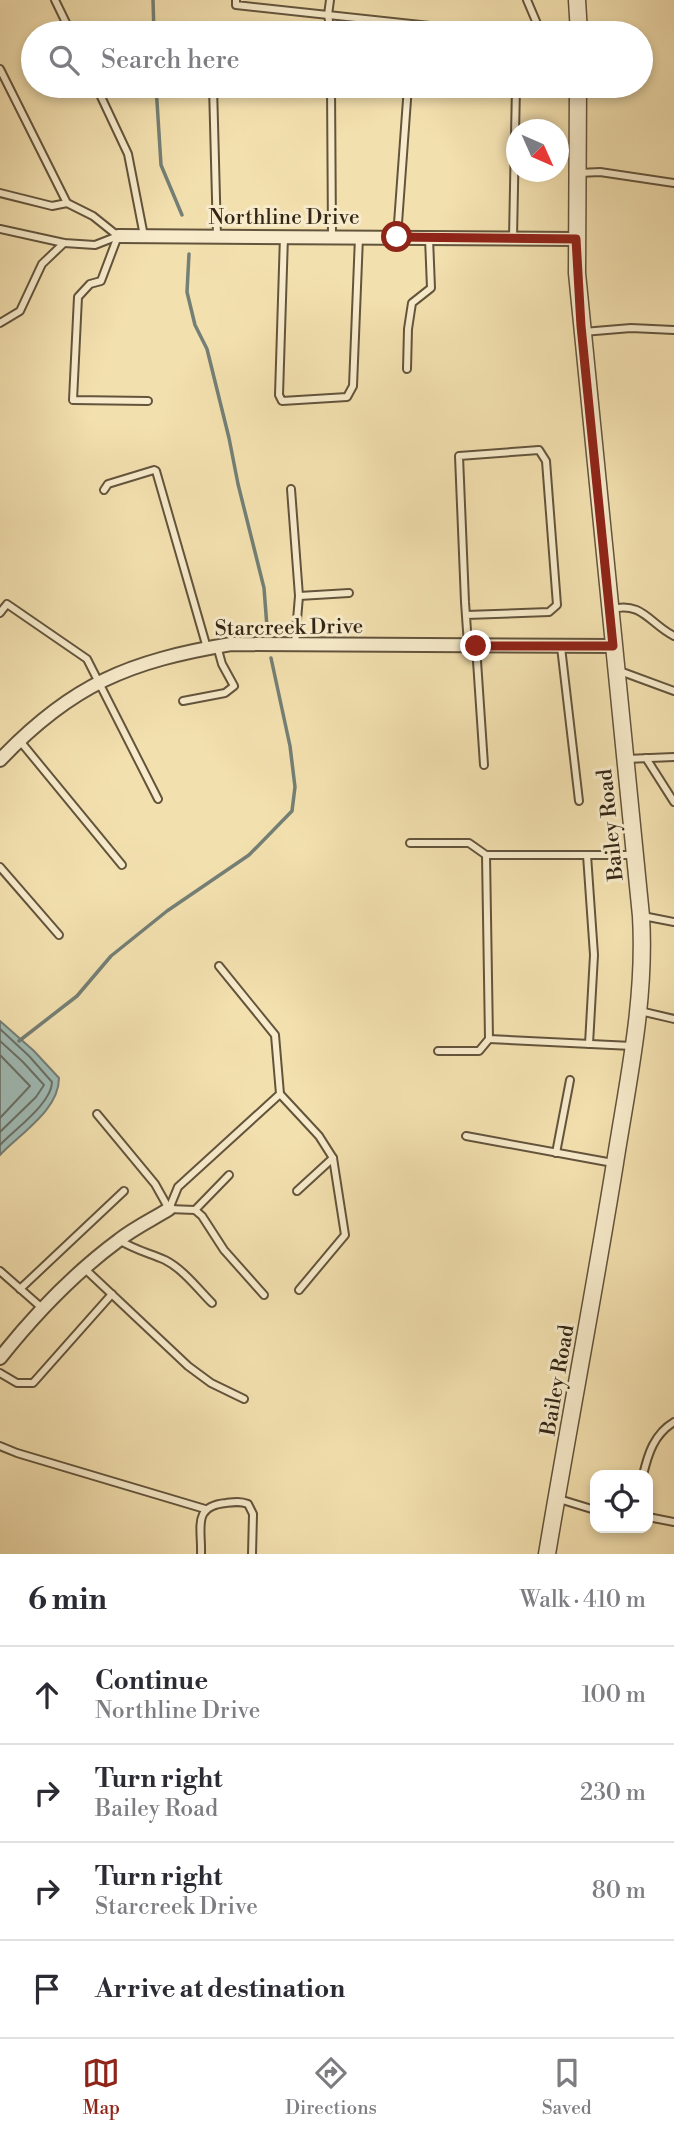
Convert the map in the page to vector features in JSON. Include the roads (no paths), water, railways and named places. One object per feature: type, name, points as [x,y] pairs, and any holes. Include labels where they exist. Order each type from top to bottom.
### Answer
[{"type":"street","points":[[576,0],[578,21]]},
{"type":"street","name":"Bailey Road","points":[[547,1554],[615,1163],[639,1011],[643,966],[641,916],[581,332],[576,239],[578,98]]},
{"type":"street","name":"Northline Drive","points":[[118,236],[576,239]]},
{"type":"street","name":"Starcreek Drive","points":[[0,760],[19,740],[73,696],[134,666],[177,653],[231,644],[613,646]]},
{"type":"street","points":[[0,1358],[42,1308],[84,1268],[119,1240],[169,1209]]},
{"type":"lane","points":[[55,0],[65,21]]},
{"type":"lane","points":[[236,0],[236,5],[384,21]]},
{"type":"lane","points":[[329,21],[330,0]]},
{"type":"lane","points":[[527,0],[536,21]]},
{"type":"lane","points":[[0,69],[67,202],[93,216],[118,236]]},
{"type":"lane","points":[[102,98],[128,154],[144,236]]},
{"type":"lane","points":[[213,98],[217,236]]},
{"type":"lane","points":[[331,98],[332,236]]},
{"type":"lane","points":[[397,237],[407,98]]},
{"type":"lane","points":[[513,238],[516,98]]},
{"type":"lane","points":[[577,173],[600,172],[674,183]]},
{"type":"lane","points":[[0,193],[52,206],[67,202]]},
{"type":"lane","points":[[0,229],[64,243],[95,245],[118,236]]},
{"type":"lane","points":[[118,236],[101,281],[90,284],[78,298],[73,400],[148,401]]},
{"type":"lane","points":[[284,236],[279,395],[282,401],[347,397],[351,394],[359,237]]},
{"type":"lane","points":[[407,369],[412,303],[431,288],[429,238]]},
{"type":"lane","points":[[0,323],[20,311],[42,264],[64,243]]},
{"type":"lane","points":[[581,332],[631,328],[674,330]]},
{"type":"lane","points":[[466,615],[549,612],[557,606],[546,461],[539,450],[459,456],[466,615],[472,646],[484,765]]},
{"type":"lane","points":[[104,491],[108,484],[156,471],[212,647],[234,686],[225,693],[183,701]]},
{"type":"lane","points":[[292,489],[299,596],[295,644]]},
{"type":"lane","points":[[299,596],[349,593]]},
{"type":"lane","points":[[0,613],[3,603],[62,644],[82,654],[158,799]]},
{"type":"lane","points":[[610,609],[632,606],[674,636]]},
{"type":"lane","points":[[561,647],[579,802]]},
{"type":"lane","points":[[616,669],[674,691]]},
{"type":"lane","points":[[19,740],[122,865]]},
{"type":"lane","points":[[625,759],[674,757]]},
{"type":"lane","points":[[646,758],[674,802]]},
{"type":"lane","points":[[410,844],[469,843],[486,855],[635,855]]},
{"type":"lane","points":[[438,1051],[480,1051],[489,1039],[486,855]]},
{"type":"lane","points":[[587,855],[594,955],[589,1044]]},
{"type":"lane","points":[[0,867],[59,935]]},
{"type":"lane","points":[[641,916],[674,922]]},
{"type":"lane","points":[[219,966],[275,1035],[280,1094],[319,1136],[333,1158],[345,1235],[299,1290]]},
{"type":"lane","points":[[639,1011],[674,1019]]},
{"type":"lane","points":[[489,1039],[634,1046]]},
{"type":"lane","points":[[556,1153],[570,1080]]},
{"type":"lane","points":[[169,1209],[178,1187],[280,1094]]},
{"type":"lane","points":[[97,1114],[155,1184],[169,1209]]},
{"type":"lane","points":[[466,1136],[615,1163]]},
{"type":"lane","points":[[298,1191],[333,1158]]},
{"type":"lane","points":[[195,1210],[229,1175]]},
{"type":"lane","points":[[20,1289],[124,1191]]},
{"type":"lane","points":[[169,1209],[195,1210],[202,1216],[224,1250],[264,1295]]},
{"type":"lane","points":[[119,1240],[136,1251],[167,1261],[212,1303]]},
{"type":"lane","points":[[84,1268],[187,1366],[211,1383],[244,1399]]},
{"type":"lane","points":[[0,1271],[42,1308]]},
{"type":"lane","points":[[0,1373],[17,1383],[33,1383],[112,1294]]},
{"type":"lane","points":[[645,1470],[653,1443],[662,1431],[674,1422]]},
{"type":"lane","points":[[0,1446],[205,1509]]},
{"type":"lane","points":[[557,1498],[590,1508]]},
{"type":"lane","points":[[201,1554],[200,1517],[205,1509],[212,1504],[241,1501],[248,1504],[253,1514],[252,1554]]},
{"type":"lane","points":[[653,1518],[674,1522]]},
{"type":"water","points":[[0,1021],[59,1078],[57,1090],[46,1111],[0,1155]]},
{"type":"waterway","points":[[153,0],[154,21]]},
{"type":"waterway","points":[[157,98],[161,165],[182,215]]},
{"type":"waterway","points":[[189,254],[187,292],[195,325],[207,349],[229,438],[264,588],[267,627]]},
{"type":"waterway","points":[[19,1041],[77,996],[111,956],[167,911],[249,855],[292,811],[295,787],[290,746],[271,658]]}]
